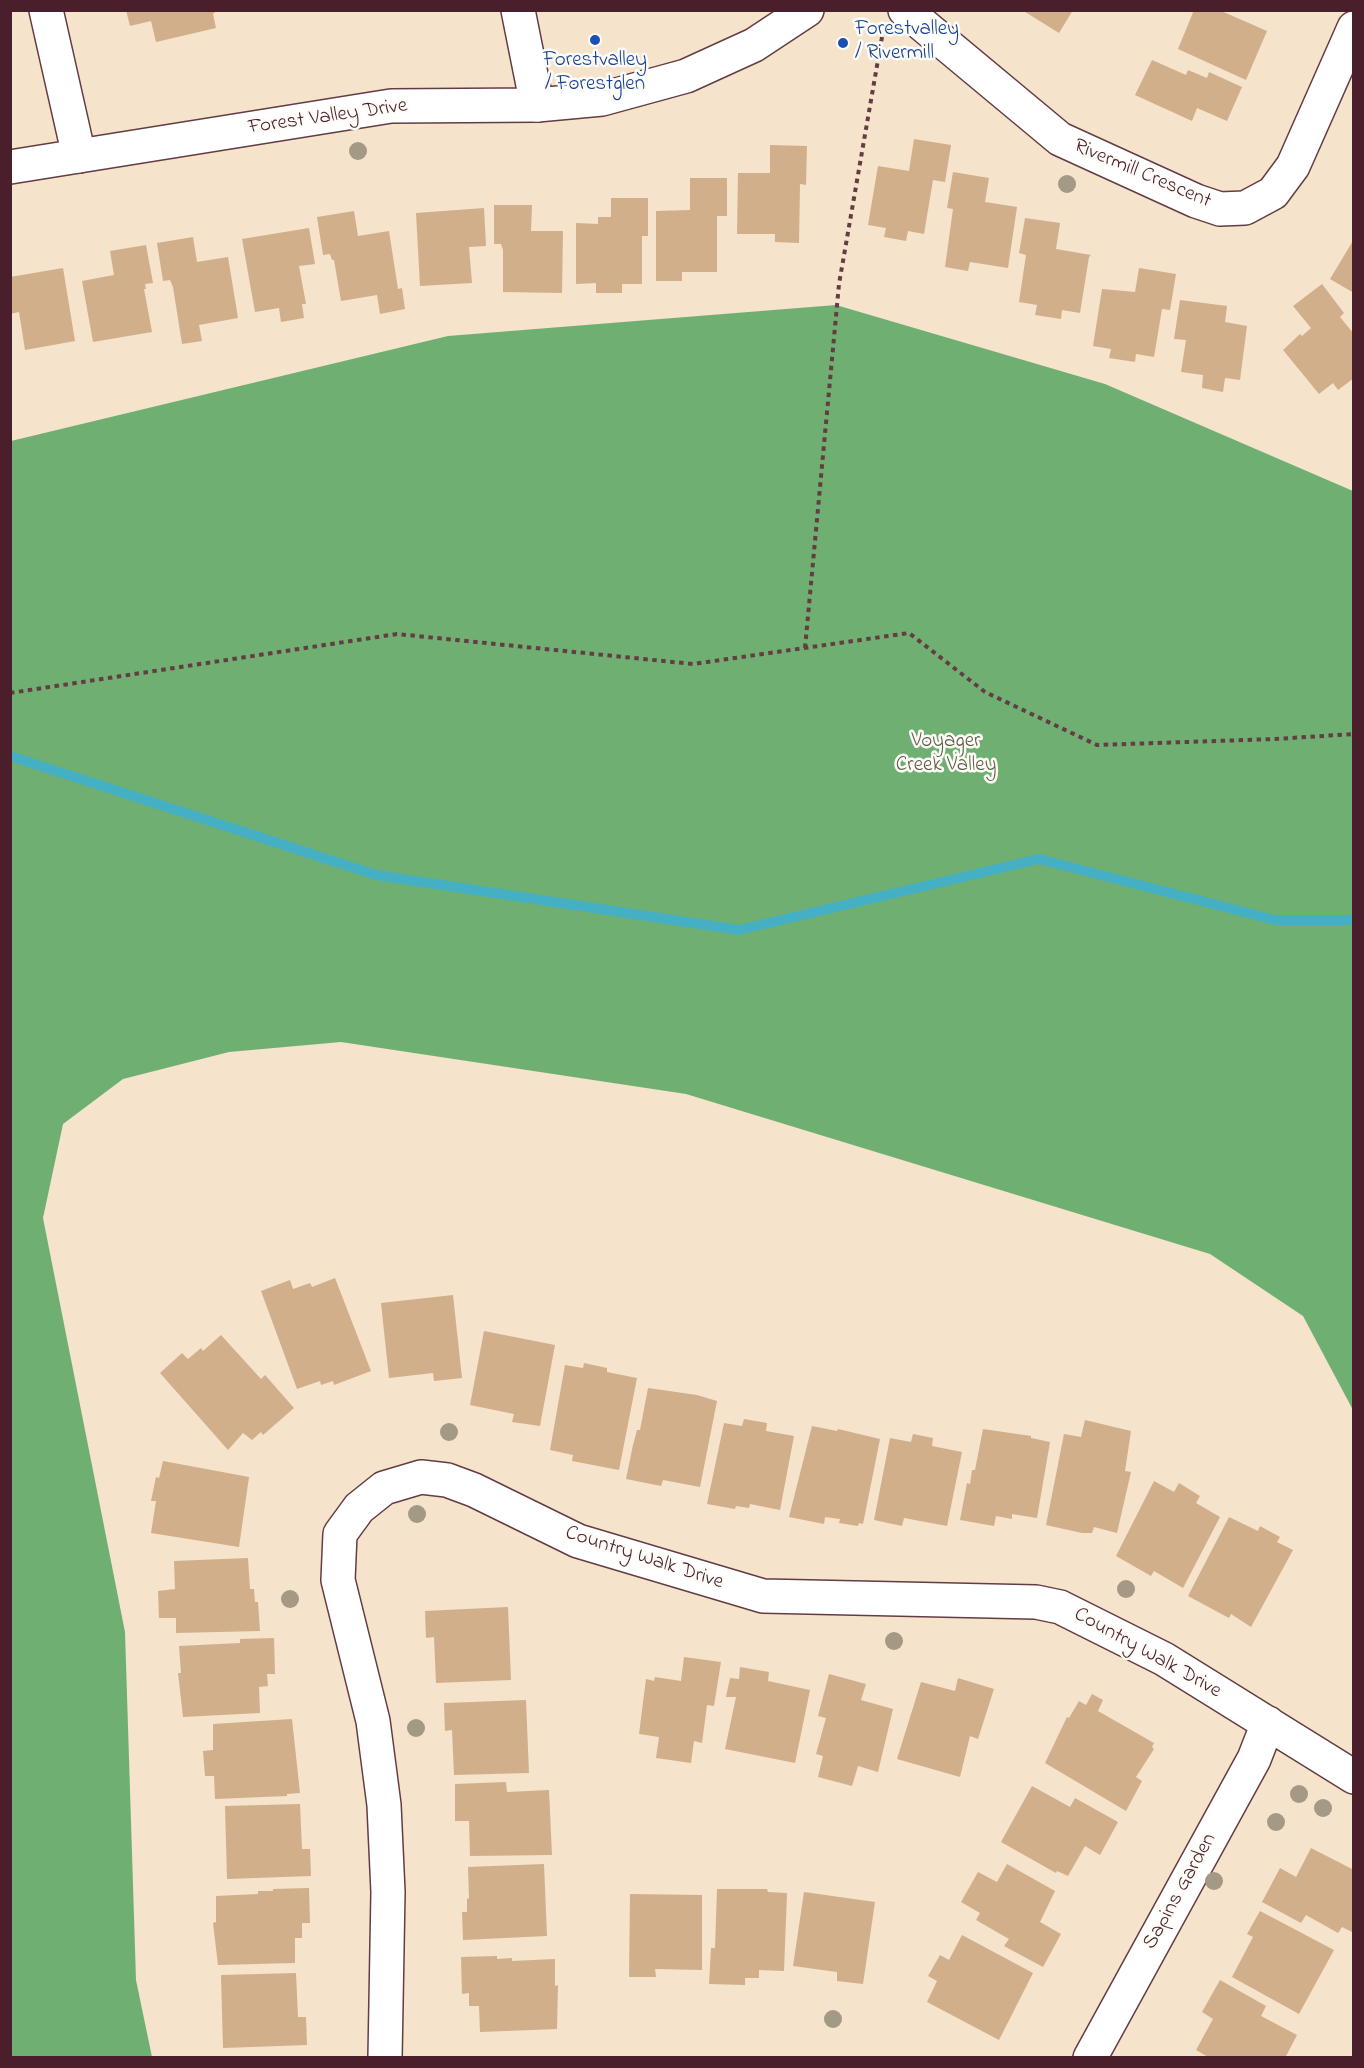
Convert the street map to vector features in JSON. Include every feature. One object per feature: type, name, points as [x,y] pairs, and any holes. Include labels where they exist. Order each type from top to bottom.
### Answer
[{"type":"street","points":[[46,10],[79,156]]},
{"type":"street","points":[[518,10],[537,105]]},
{"type":"street","name":"Forest Valley Drive","points":[[10,167],[391,106],[537,105],[602,99],[686,76],[754,45],[807,10]]},
{"type":"street","name":"Rivermill Crescent","points":[[895,19],[1060,139],[1196,201],[1220,209],[1245,208],[1273,193],[1293,166],[1353,28]]},
{"type":"street","name":"Country Walk Drive","points":[[385,2058],[388,1892],[384,1805],[373,1721],[339,1580],[340,1534],[359,1508],[384,1488],[422,1477],[447,1480],[578,1541],[763,1596],[1036,1602],[1060,1607],[1164,1659],[1353,1777]]},
{"type":"street","name":"Sapins Garden","points":[[1090,2058],[1254,1759],[1268,1723]]},
{"type":"path","points":[[805,648],[839,284],[895,19]]},
{"type":"path","points":[[10,693],[397,634],[693,664],[909,633],[985,692],[1097,745],[1353,734]]},
{"type":"green space","name":"Voyager Creek Valley","points":[[836,305],[1105,384],[1353,491],[1353,1410],[1303,1316],[1210,1254],[686,1094],[341,1042],[229,1052],[123,1079],[63,1124],[43,1218],[125,1632],[136,1980],[152,2057],[11,2057],[11,441],[448,336]]},
{"type":"building","points":[[126,10],[217,10],[213,14],[216,28],[156,42],[151,21],[130,26]]},
{"type":"building","points":[[1022,10],[1073,10],[1059,33]]},
{"type":"building","points":[[1194,10],[1219,10],[1267,31],[1246,80],[1178,49]]},
{"type":"building","points":[[1152,60],[1186,75],[1188,70],[1207,78],[1209,72],[1242,87],[1227,121],[1197,108],[1192,121],[1135,95]]},
{"type":"building","points":[[914,139],[951,145],[945,182],[933,180],[924,234],[908,231],[906,241],[884,237],[886,228],[868,225],[878,166],[909,171]]},
{"type":"building","points":[[770,145],[807,146],[806,185],[800,184],[799,243],[775,242],[775,234],[737,234],[738,173],[770,173]]},
{"type":"building","points":[[953,172],[989,178],[985,202],[1017,207],[1008,268],[970,262],[968,271],[945,267],[953,209],[947,208]]},
{"type":"building","points":[[690,178],[727,178],[727,216],[717,216],[717,272],[682,272],[682,281],[656,281],[656,211],[690,210]]},
{"type":"building","points":[[611,198],[648,198],[648,236],[642,236],[642,284],[622,284],[622,293],[596,293],[596,283],[576,284],[576,223],[598,224],[598,217],[611,217]]},
{"type":"building","points":[[494,205],[532,205],[531,231],[563,231],[562,293],[503,292],[503,250],[501,244],[494,244]]},
{"type":"building","points":[[484,208],[486,246],[469,247],[472,283],[420,286],[416,213]]},
{"type":"building","points":[[354,211],[358,236],[389,231],[398,289],[402,288],[405,309],[380,314],[377,295],[341,301],[334,260],[330,254],[323,255],[317,217]]},
{"type":"building","points":[[1025,218],[1060,223],[1056,249],[1091,255],[1080,313],[1062,310],[1061,319],[1035,315],[1037,305],[1019,302],[1026,255],[1019,253]]},
{"type":"building","points":[[309,228],[315,264],[299,266],[306,304],[302,304],[304,318],[281,322],[279,308],[255,312],[242,239]]},
{"type":"building","points":[[193,237],[197,262],[228,257],[238,318],[199,325],[202,341],[182,344],[173,287],[170,280],[163,281],[157,243]]},
{"type":"building","points":[[1354,239],[1354,293],[1330,279]]},
{"type":"building","points":[[146,245],[153,283],[145,284],[146,289],[144,289],[152,332],[93,342],[82,281],[114,275],[110,251]]},
{"type":"building","points":[[63,268],[75,341],[25,350],[19,312],[10,314],[10,277]]},
{"type":"building","points":[[1139,268],[1176,274],[1170,310],[1162,309],[1154,357],[1136,354],[1135,362],[1109,358],[1111,349],[1093,346],[1102,289],[1135,292]]},
{"type":"building","points":[[1322,284],[1344,313],[1340,317],[1354,334],[1354,378],[1338,390],[1333,383],[1319,394],[1283,350],[1300,334],[1302,336],[1311,328],[1293,306]]},
{"type":"building","points":[[1180,300],[1227,306],[1225,322],[1247,326],[1240,380],[1225,378],[1223,392],[1202,388],[1203,375],[1181,372],[1186,340],[1174,339]]},
{"type":"building","points":[[335,1278],[371,1371],[334,1385],[333,1381],[321,1385],[320,1381],[297,1389],[261,1291],[290,1280],[293,1289],[310,1283],[312,1287]]},
{"type":"building","points":[[453,1295],[462,1378],[434,1381],[433,1373],[389,1378],[381,1303]]},
{"type":"building","points":[[484,1331],[555,1345],[540,1426],[512,1422],[514,1414],[470,1405]]},
{"type":"building","points":[[221,1335],[261,1379],[265,1375],[294,1408],[263,1435],[261,1432],[252,1440],[243,1433],[228,1450],[160,1373],[182,1353],[188,1359],[201,1348],[203,1351]]},
{"type":"building","points":[[584,1363],[607,1368],[607,1372],[637,1378],[619,1470],[572,1461],[573,1455],[550,1450],[565,1365],[583,1368]]},
{"type":"building","points":[[648,1388],[697,1395],[717,1401],[700,1487],[663,1480],[661,1486],[626,1479],[637,1430],[640,1430]]},
{"type":"building","points":[[744,1419],[767,1423],[766,1431],[794,1436],[780,1510],[750,1504],[749,1508],[736,1506],[735,1509],[707,1504],[724,1423],[742,1426]]},
{"type":"building","points":[[1085,1420],[1131,1431],[1125,1471],[1131,1472],[1117,1533],[1094,1527],[1092,1533],[1082,1533],[1046,1525],[1064,1434],[1081,1437]]},
{"type":"building","points":[[812,1426],[837,1431],[838,1429],[880,1439],[863,1524],[859,1523],[858,1526],[839,1523],[840,1519],[825,1517],[824,1524],[789,1517]]},
{"type":"building","points":[[983,1429],[1031,1436],[1031,1438],[1050,1442],[1037,1518],[1012,1514],[1012,1519],[996,1516],[994,1526],[960,1520],[967,1483],[970,1484],[972,1470],[975,1470]]},
{"type":"building","points":[[913,1434],[933,1438],[932,1446],[962,1452],[947,1526],[904,1518],[902,1526],[874,1520],[890,1438],[911,1442]]},
{"type":"building","points":[[163,1461],[249,1477],[239,1547],[151,1533],[156,1501],[151,1501],[156,1477],[159,1478]]},
{"type":"building","points":[[1154,1481],[1174,1492],[1179,1483],[1200,1496],[1196,1503],[1220,1517],[1183,1588],[1154,1571],[1151,1576],[1116,1556]]},
{"type":"building","points":[[1229,1517],[1258,1531],[1260,1526],[1280,1537],[1277,1542],[1293,1550],[1251,1627],[1231,1614],[1229,1618],[1188,1596]]},
{"type":"building","points":[[248,1558],[250,1589],[254,1589],[255,1602],[258,1602],[260,1631],[176,1633],[176,1618],[159,1618],[158,1591],[175,1589],[174,1561]]},
{"type":"building","points":[[508,1607],[511,1680],[436,1683],[434,1637],[426,1638],[425,1611]]},
{"type":"building","points":[[274,1638],[275,1674],[267,1674],[268,1686],[259,1687],[260,1713],[183,1717],[178,1673],[181,1673],[179,1646],[240,1643],[240,1639]]},
{"type":"building","points":[[684,1657],[721,1662],[714,1706],[707,1705],[702,1743],[694,1741],[691,1763],[656,1758],[659,1737],[639,1734],[646,1679],[654,1681],[655,1677],[681,1681]]},
{"type":"building","points":[[740,1667],[769,1672],[768,1681],[810,1690],[795,1763],[725,1749],[736,1697],[726,1697],[730,1678],[739,1679]]},
{"type":"building","points":[[829,1674],[866,1684],[861,1700],[893,1709],[878,1772],[858,1766],[852,1786],[818,1777],[823,1756],[816,1754],[826,1718],[818,1716]]},
{"type":"building","points":[[958,1678],[994,1689],[978,1739],[970,1736],[960,1777],[897,1759],[921,1682],[955,1691]]},
{"type":"building","points":[[1092,1694],[1103,1700],[1098,1711],[1154,1743],[1152,1747],[1154,1749],[1136,1777],[1142,1781],[1126,1811],[1045,1763],[1067,1717],[1069,1718],[1079,1701],[1086,1705]]},
{"type":"building","points":[[526,1700],[529,1773],[454,1775],[452,1730],[445,1731],[444,1703]]},
{"type":"building","points":[[292,1719],[300,1793],[287,1794],[287,1796],[215,1799],[214,1776],[205,1776],[203,1751],[213,1750],[213,1724]]},
{"type":"building","points":[[506,1782],[507,1792],[549,1790],[552,1855],[470,1856],[469,1821],[455,1821],[455,1784]]},
{"type":"building","points":[[1032,1786],[1070,1807],[1075,1798],[1118,1822],[1100,1855],[1085,1846],[1068,1876],[1057,1871],[1056,1873],[1001,1842]]},
{"type":"building","points":[[300,1804],[302,1849],[310,1849],[311,1876],[227,1879],[225,1806]]},
{"type":"building","points":[[1311,1848],[1354,1870],[1354,1933],[1342,1927],[1338,1933],[1306,1915],[1301,1923],[1262,1902],[1280,1868],[1296,1877]]},
{"type":"building","points":[[544,1864],[547,1936],[463,1940],[462,1912],[467,1912],[467,1899],[469,1898],[468,1867]]},
{"type":"building","points":[[1007,1864],[1055,1891],[1040,1922],[1061,1934],[1043,1967],[1004,1946],[1009,1939],[976,1920],[980,1913],[961,1902],[978,1872],[997,1882]]},
{"type":"building","points":[[309,1888],[310,1923],[302,1923],[302,1938],[295,1938],[295,1963],[218,1965],[213,1923],[216,1922],[216,1896],[258,1894],[258,1891],[273,1891],[273,1889]]},
{"type":"building","points":[[717,1889],[767,1889],[768,1892],[787,1893],[784,1971],[759,1970],[759,1978],[745,1978],[745,1985],[709,1984],[711,1948],[715,1948]]},
{"type":"building","points":[[804,1892],[875,1902],[863,1984],[837,1981],[837,1972],[793,1966]]},
{"type":"building","points":[[630,1894],[702,1895],[702,1970],[655,1969],[656,1977],[629,1977]]},
{"type":"building","points":[[1260,1911],[1334,1950],[1299,2014],[1232,1977],[1253,1937],[1247,1934]]},
{"type":"building","points":[[962,1935],[1033,1973],[999,2040],[927,2002],[937,1981],[928,1976],[940,1955],[949,1960]]},
{"type":"building","points":[[497,1956],[497,1959],[512,1958],[512,1961],[555,1959],[555,1986],[558,1985],[557,2029],[480,2032],[479,2006],[469,2006],[469,1993],[462,1994],[461,1957]]},
{"type":"building","points":[[296,1973],[298,2017],[306,2017],[307,2045],[223,2048],[221,1975]]},
{"type":"building","points":[[1220,1980],[1266,2006],[1261,2016],[1297,2035],[1285,2058],[1210,2058],[1196,2050],[1213,2019],[1202,2012]]},
{"type":"waterway","points":[[10,756],[376,875],[739,930],[1039,859],[1275,920],[1354,920]]},
{"type":"place","name":"Forestvalley / Forestglen","points":[[595,40]]},
{"type":"place","name":"Forestvalley / Rivermill","points":[[843,43]]}]
